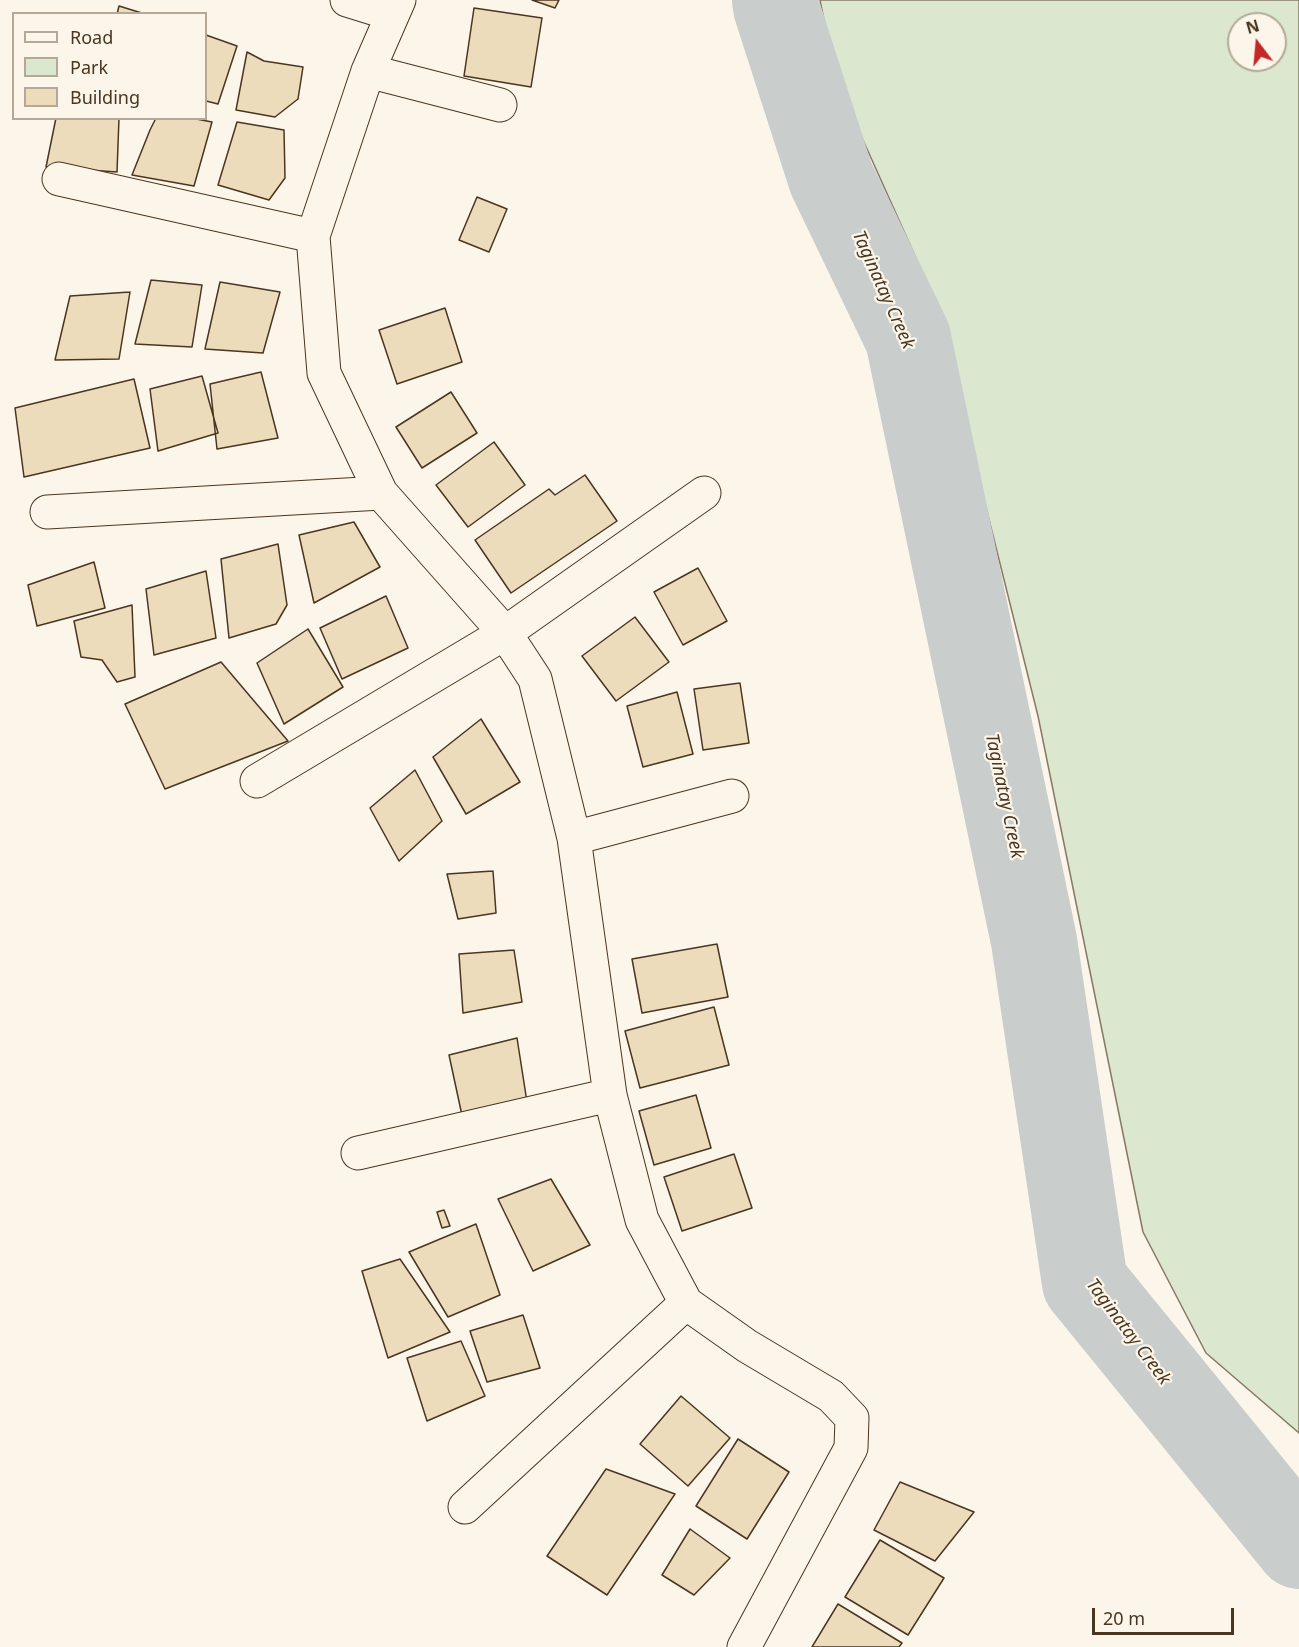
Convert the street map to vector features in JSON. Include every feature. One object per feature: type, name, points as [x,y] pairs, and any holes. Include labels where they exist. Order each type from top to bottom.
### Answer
[{"type":"street","points":[[347,0],[396,7],[368,71],[314,236],[324,373],[381,493],[505,633],[535,679],[574,838],[610,1095],[642,1220],[686,1303],[747,1346],[831,1396],[852,1418],[851,1448],[744,1647]]},
{"type":"street","points":[[368,71],[500,105]]},
{"type":"street","points":[[59,180],[314,236]]},
{"type":"street","points":[[47,512],[381,493]]},
{"type":"street","points":[[257,781],[505,633],[704,493]]},
{"type":"street","points":[[574,838],[732,796]]},
{"type":"street","points":[[358,1153],[610,1095]]},
{"type":"street","points":[[465,1507],[686,1303]]},
{"type":"green space","points":[[820,0],[1299,0],[1299,1433],[1206,1353],[1143,1232],[1038,716],[952,371],[916,258],[836,80]]},
{"type":"building","points":[[532,0],[559,0],[555,8]]},
{"type":"building","points":[[119,6],[138,12],[118,12]]},
{"type":"building","points":[[474,8],[542,18],[531,87],[464,76]]},
{"type":"building","points":[[207,35],[237,46],[218,104],[207,101]]},
{"type":"building","points":[[247,52],[264,61],[303,67],[298,99],[275,117],[236,110]]},
{"type":"building","points":[[56,120],[119,120],[117,172],[46,167]]},
{"type":"building","points":[[155,120],[212,122],[194,186],[132,175]]},
{"type":"building","points":[[237,122],[284,130],[285,178],[269,200],[218,185]]},
{"type":"building","points":[[477,197],[507,209],[489,252],[459,240]]},
{"type":"building","points":[[151,280],[202,285],[192,347],[135,344]]},
{"type":"building","points":[[220,282],[280,292],[263,353],[205,349]]},
{"type":"building","points":[[130,292],[119,359],[55,360],[70,296]]},
{"type":"building","points":[[445,308],[462,362],[397,384],[379,330]]},
{"type":"building","points":[[261,372],[278,438],[217,449],[210,384]]},
{"type":"building","points":[[202,376],[218,433],[158,451],[150,389]]},
{"type":"building","points":[[134,379],[150,448],[24,477],[15,408]]},
{"type":"building","points":[[451,392],[477,433],[422,468],[396,427]]},
{"type":"building","points":[[494,442],[525,485],[468,527],[436,485]]},
{"type":"building","points":[[585,475],[617,521],[511,593],[475,540],[549,489],[555,495]]},
{"type":"building","points":[[354,522],[380,567],[314,603],[299,535]]},
{"type":"building","points":[[278,544],[287,605],[276,624],[229,638],[221,559]]},
{"type":"building","points":[[94,562],[105,608],[37,626],[28,585]]},
{"type":"building","points":[[698,568],[727,621],[683,645],[654,592]]},
{"type":"building","points":[[206,571],[216,638],[154,655],[146,589]]},
{"type":"building","points":[[386,596],[408,648],[342,679],[320,628]]},
{"type":"building","points":[[132,605],[135,677],[117,682],[102,660],[81,657],[74,621]]},
{"type":"building","points":[[635,617],[669,662],[616,701],[582,656]]},
{"type":"building","points":[[308,629],[343,687],[284,724],[257,663]]},
{"type":"building","points":[[221,662],[288,741],[165,789],[125,704]]},
{"type":"building","points":[[740,683],[749,743],[703,750],[694,689]]},
{"type":"building","points":[[677,692],[693,754],[643,767],[627,706]]},
{"type":"building","points":[[481,719],[520,782],[466,814],[433,757]]},
{"type":"building","points":[[415,770],[442,821],[399,861],[370,808]]},
{"type":"building","points":[[493,871],[496,913],[458,919],[447,874]]},
{"type":"building","points":[[717,944],[728,997],[642,1013],[632,959]]},
{"type":"building","points":[[514,950],[522,1002],[463,1013],[459,954]]},
{"type":"building","points":[[714,1007],[729,1065],[640,1088],[625,1031]]},
{"type":"building","points":[[517,1038],[527,1102],[463,1120],[449,1055]]},
{"type":"building","points":[[696,1095],[711,1148],[654,1165],[639,1111]]},
{"type":"building","points":[[734,1154],[752,1208],[682,1231],[664,1177]]},
{"type":"building","points":[[551,1179],[590,1245],[533,1271],[498,1199]]},
{"type":"building","points":[[444,1210],[450,1226],[442,1228],[437,1212]]},
{"type":"building","points":[[476,1224],[500,1295],[448,1317],[409,1252]]},
{"type":"building","points":[[400,1259],[450,1332],[388,1358],[362,1271]]},
{"type":"building","points":[[523,1315],[540,1368],[487,1382],[470,1331]]},
{"type":"building","points":[[461,1341],[485,1396],[427,1421],[407,1358]]},
{"type":"building","points":[[681,1396],[730,1438],[688,1486],[640,1444]]},
{"type":"building","points":[[738,1439],[789,1472],[747,1539],[696,1506]]},
{"type":"building","points":[[606,1469],[675,1494],[607,1595],[547,1556]]},
{"type":"building","points":[[900,1482],[974,1512],[935,1561],[874,1530]]},
{"type":"building","points":[[690,1529],[730,1558],[694,1595],[662,1575]]},
{"type":"building","points":[[880,1540],[944,1578],[908,1635],[845,1597]]},
{"type":"building","points":[[838,1604],[902,1643],[899,1647],[812,1647]]},
{"type":"waterway","name":"Taginatay Creek","points":[[775,0],[831,178],[908,338],[1034,941],[1085,1283],[1299,1546]]}]
